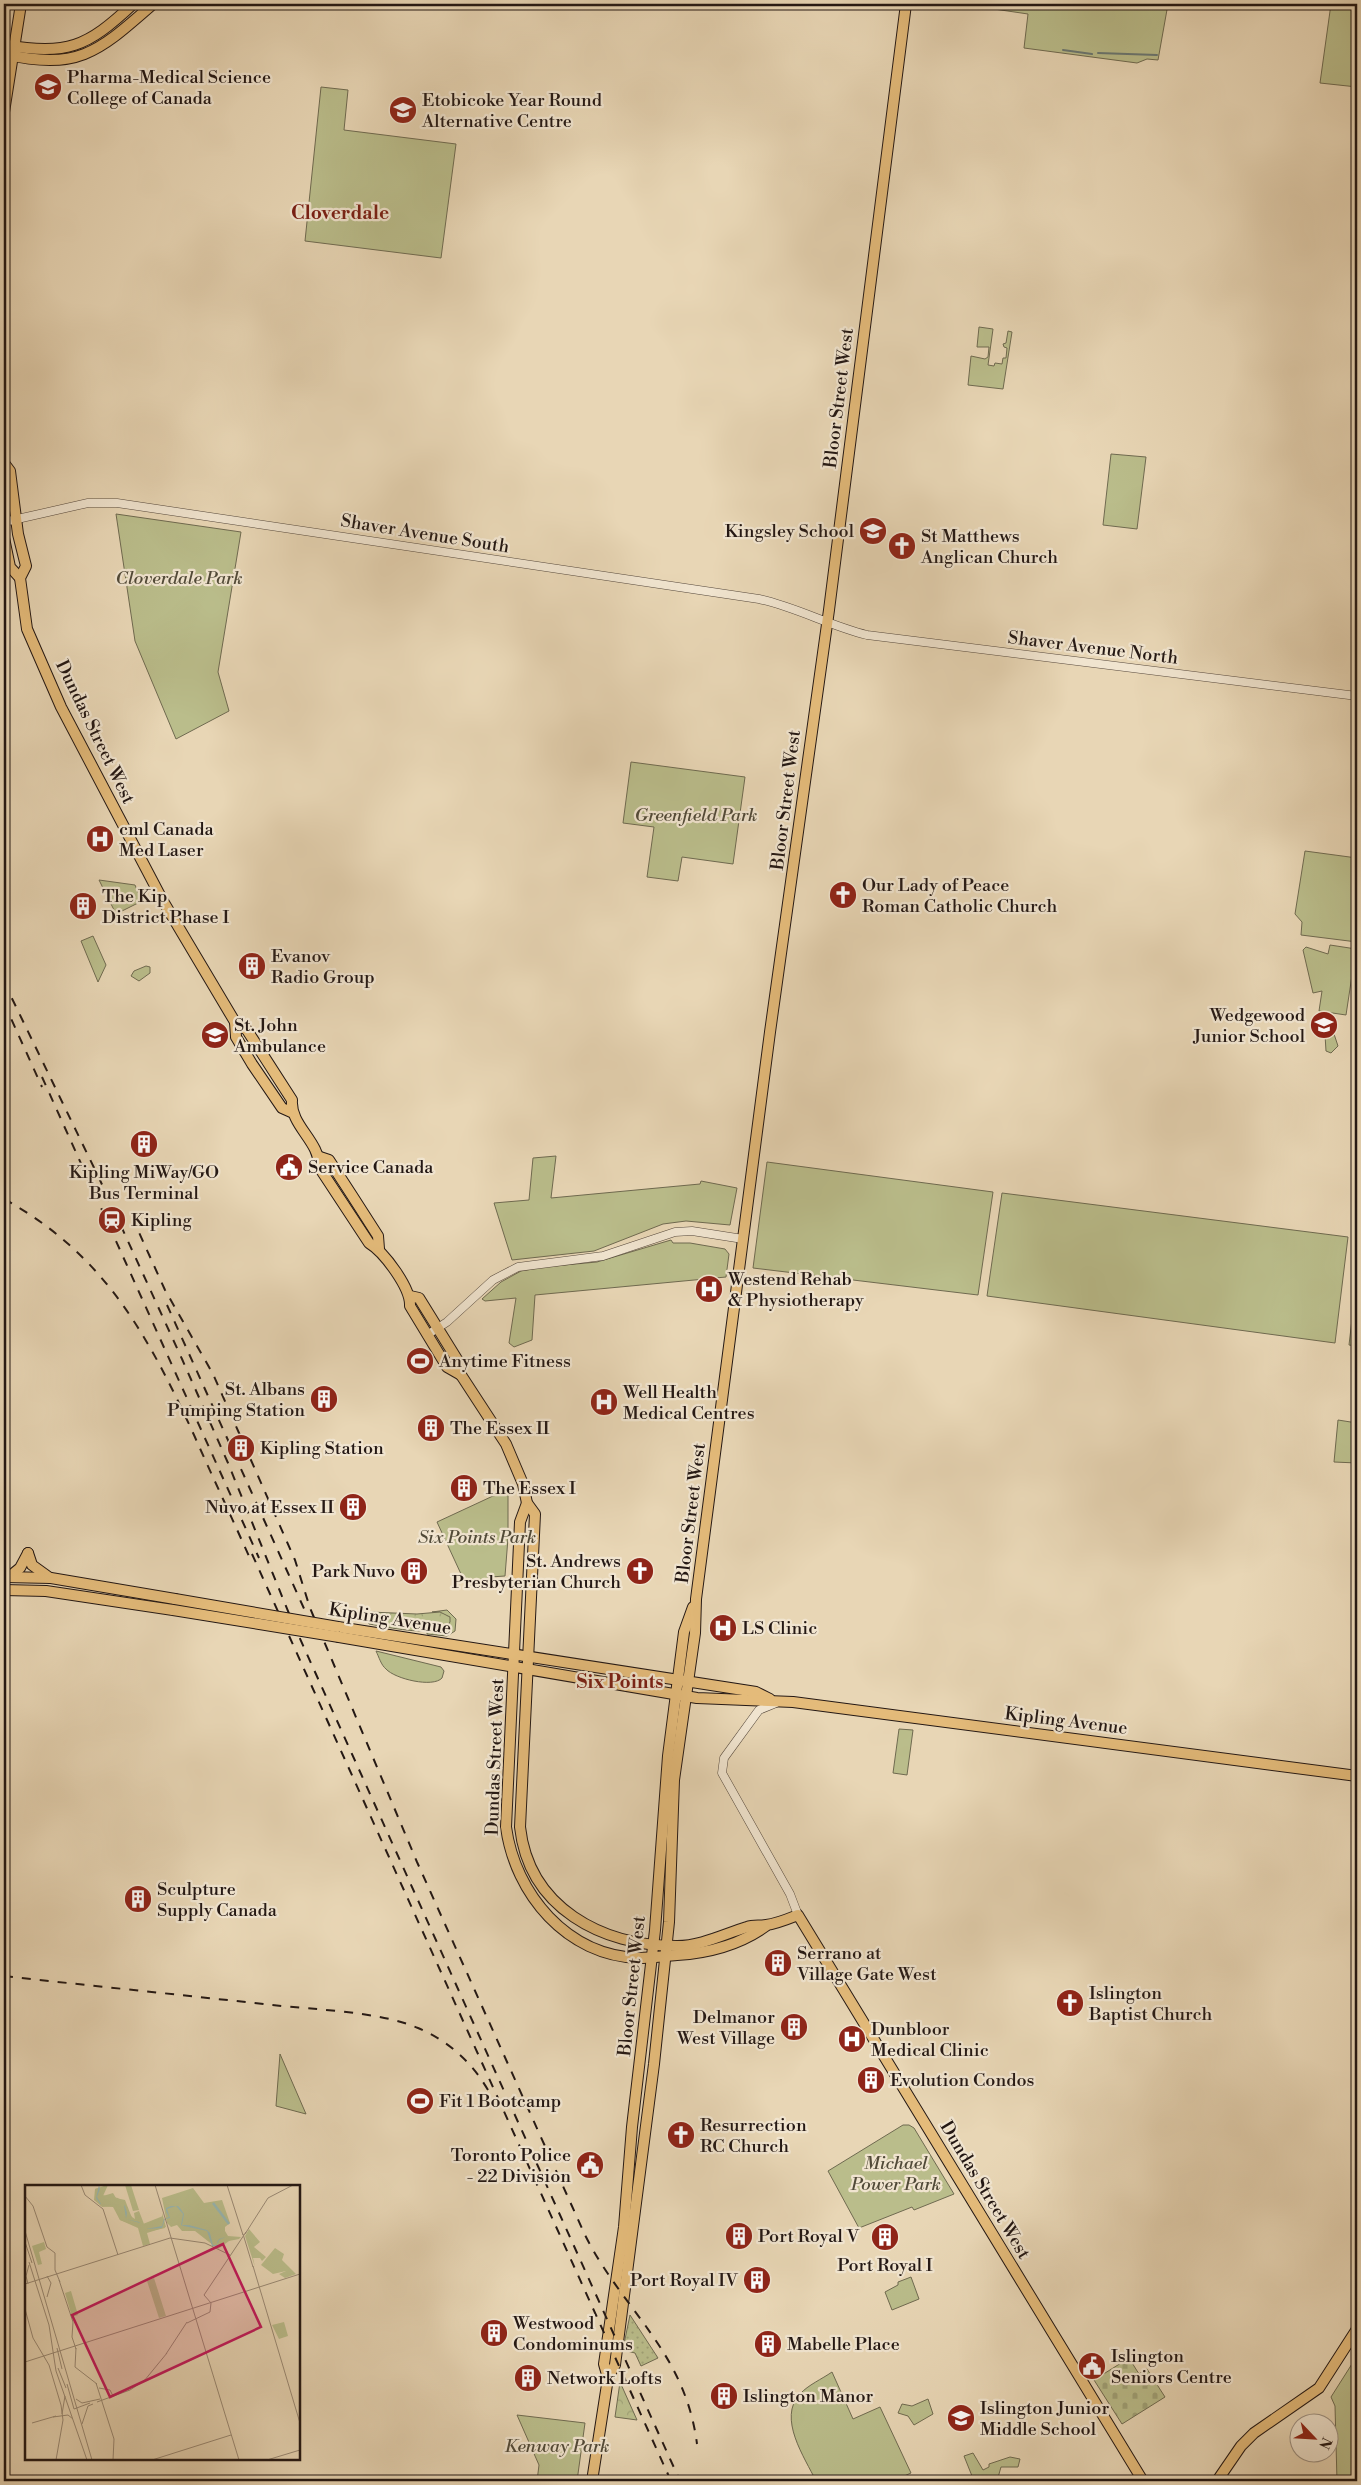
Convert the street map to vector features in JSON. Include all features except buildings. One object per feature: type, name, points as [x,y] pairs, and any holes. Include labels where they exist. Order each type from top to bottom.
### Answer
[{"type":"main road","points":[[4,112],[8,50],[21,4]]},
{"type":"main road","points":[[8,50],[50,51],[77,45],[103,31],[133,4]]},
{"type":"main road","points":[[8,50],[46,61],[72,59],[100,48],[152,4]]},
{"type":"main road","name":"Bloor Street West","points":[[608,2378],[604,2364],[624,2226],[631,2137],[654,1944],[664,1796],[683,1681],[696,1633],[696,1599],[827,622],[906,4]]},
{"type":"main road","name":"Dundas Street West","points":[[4,463],[10,471],[16,521],[26,566],[20,578]]},
{"type":"main road","name":"Dundas Street West","points":[[4,538],[10,567],[20,578],[28,629],[61,707],[167,909],[236,1022],[247,1030],[292,1100],[291,1112],[320,1157],[319,1167],[369,1243],[379,1249],[410,1296],[410,1306],[447,1367],[461,1375]]},
{"type":"main road","name":"Dundas Street West","points":[[410,1296],[419,1298],[458,1361],[461,1375],[506,1444],[523,1484],[527,1503],[535,1514],[520,1827],[527,1860],[551,1898],[582,1924],[610,1936],[677,1946],[699,1943],[749,1926],[767,1925],[798,1915],[1143,2481]]},
{"type":"main road","name":"Dundas Street West","points":[[527,1503],[520,1522],[506,1827],[510,1852],[519,1876],[540,1908],[574,1937],[610,1952],[638,1958],[688,1955],[718,1948],[752,1936],[767,1925]]},
{"type":"main road","points":[[6,1577],[20,1568],[28,1553],[32,1564],[51,1578]]},
{"type":"main road","name":"Kipling Avenue","points":[[6,1577],[51,1578],[174,1605],[382,1640],[513,1668],[681,1696],[752,1702],[770,1699],[1357,1776]]},
{"type":"main road","name":"Kipling Avenue","points":[[4,1590],[46,1591],[174,1605]]},
{"type":"main road","name":"Kipling Avenue","points":[[382,1640],[529,1658],[756,1692],[770,1699]]},
{"type":"main road","name":"Bloor Street West","points":[[593,2480],[608,2378],[615,2365],[654,2064],[670,1900],[674,1780],[681,1696]]},
{"type":"main road","points":[[1217,2481],[1238,2450],[1251,2436],[1320,2388],[1357,2329]]},
{"type":"street","name":"Shaver Avenue South","points":[[4,522],[16,521],[88,503],[117,503],[758,599],[796,609],[827,622]]},
{"type":"street","name":"Shaver Avenue North","points":[[827,622],[854,632],[874,636],[1357,696]]},
{"type":"street","points":[[427,1335],[438,1328],[493,1280],[518,1267],[603,1256],[675,1232],[692,1232],[743,1239]]},
{"type":"street","name":"Dundas Street West","points":[[793,1702],[775,1704],[759,1710],[726,1754],[721,1770],[790,1894],[798,1915]]},
{"type":"green space","points":[[995,4],[1168,4],[1158,60],[1147,59],[1137,63],[1024,48],[1028,14],[994,9]]},
{"type":"green space","points":[[1331,4],[1357,4],[1357,87],[1320,83]]},
{"type":"green space","points":[[321,87],[348,90],[344,130],[456,144],[441,258],[305,241]]},
{"type":"green space","points":[[979,327],[993,329],[988,365],[994,366],[995,363],[1002,364],[1003,358],[1006,358],[1007,348],[1003,344],[1006,343],[1008,331],[1012,332],[1003,389],[968,385],[971,356],[985,359],[988,357],[989,347],[977,347]]},
{"type":"green space","points":[[1111,454],[1146,457],[1137,529],[1103,525]]},
{"type":"green space","name":"Cloverdale Park","points":[[116,514],[241,532],[218,672],[229,711],[176,739],[135,641]]},
{"type":"green space","name":"Greenfield Park","points":[[631,762],[745,777],[733,864],[682,857],[678,881],[647,877],[654,827],[623,823]]},
{"type":"green space","points":[[1305,851],[1357,858],[1357,942],[1301,935],[1302,922],[1295,914]]},
{"type":"green space","points":[[99,880],[135,885],[140,902],[116,914]]},
{"type":"green space","points":[[93,936],[106,965],[98,982],[81,941]]},
{"type":"green space","points":[[1330,945],[1356,949],[1346,1015],[1319,1011],[1322,991],[1313,993],[1303,950],[1306,947],[1328,954]]},
{"type":"green space","points":[[146,966],[150,967],[150,973],[139,981],[131,976],[134,971]]},
{"type":"green space","points":[[1334,1034],[1338,1046],[1331,1053],[1326,1051],[1325,1035]]},
{"type":"green space","points":[[556,1156],[551,1198],[700,1184],[701,1181],[737,1188],[730,1225],[686,1221],[663,1224],[594,1251],[512,1260],[494,1203],[529,1200],[533,1158]]},
{"type":"green space","points":[[767,1162],[993,1192],[978,1295],[753,1268]]},
{"type":"green space","points":[[1002,1193],[1348,1237],[1335,1343],[987,1296]]},
{"type":"green space","points":[[671,1240],[673,1243],[690,1243],[725,1249],[729,1254],[726,1277],[535,1295],[532,1340],[514,1347],[509,1343],[516,1298],[485,1301],[482,1299],[501,1282],[521,1271],[597,1262]]},
{"type":"green space","points":[[1357,1276],[1357,1346],[1349,1345]]},
{"type":"green space","points":[[1338,1420],[1357,1423],[1357,1463],[1334,1462]]},
{"type":"green space","name":"Six Points Park","points":[[508,1489],[508,1538],[505,1576],[490,1577],[467,1587],[437,1522]]},
{"type":"green space","points":[[447,1610],[456,1619],[455,1631],[447,1636],[427,1634],[427,1631],[441,1630],[440,1612],[432,1612]]},
{"type":"green space","points":[[370,1612],[417,1614],[440,1612],[450,1617],[450,1622],[446,1628],[437,1630],[397,1629],[369,1624],[367,1620]]},
{"type":"green space","points":[[376,1651],[441,1667],[444,1671],[442,1678],[437,1681],[423,1682],[397,1676],[384,1667]]},
{"type":"green space","points":[[899,1729],[913,1730],[907,1775],[893,1773]]},
{"type":"green space","points":[[280,2054],[306,2114],[276,2106]]},
{"type":"green space","name":"Michael Power Park","points":[[903,2125],[909,2125],[914,2128],[954,2194],[914,2210],[912,2207],[859,2228],[828,2171]]},
{"type":"green space","points":[[911,2277],[919,2299],[892,2310],[885,2292],[898,2285],[898,2282]]},
{"type":"green space","points":[[630,2315],[658,2358],[641,2366],[635,2353],[627,2351],[624,2344]]},
{"type":"green space","points":[[1357,2356],[1357,2481],[1337,2481],[1338,2412],[1335,2412],[1331,2397]]},
{"type":"green space","points":[[1129,2358],[1139,2374],[1147,2369],[1165,2397],[1122,2424],[1094,2380]]},
{"type":"green space","points":[[832,2372],[853,2419],[880,2407],[911,2473],[893,2481],[816,2481],[795,2438],[791,2414],[800,2394]]},
{"type":"green space","points":[[620,2382],[637,2420],[615,2417]]},
{"type":"green space","points":[[928,2399],[933,2414],[914,2425],[908,2416],[898,2413],[902,2404],[912,2406]]},
{"type":"green space","name":"Kenway Park","points":[[517,2415],[585,2423],[577,2481],[537,2481],[539,2465]]},
{"type":"green space","points":[[973,2453],[983,2470],[989,2467],[989,2464],[1010,2457],[1020,2459],[1018,2467],[1001,2467],[997,2481],[974,2481],[964,2456]]},
{"type":"waterway","points":[[1063,50],[1092,54]]},
{"type":"waterway","points":[[1098,53],[1157,55]]},
{"type":"railway","points":[[4,982],[99,1178],[182,1359],[228,1463],[292,1621],[680,2481]]},
{"type":"railway","points":[[4,1003],[42,1087]]},
{"type":"railway","points":[[42,1077],[259,1558]]},
{"type":"railway","points":[[4,1199],[39,1221],[69,1245],[96,1271],[119,1300],[140,1331],[177,1398],[252,1563]]},
{"type":"railway","points":[[132,1217],[165,1290],[213,1374],[295,1560],[310,1608],[417,1862],[585,2235],[600,2262],[651,2333],[680,2383],[690,2411],[697,2444]]},
{"type":"railway","points":[[167,1305],[306,1613]]},
{"type":"railway","points":[[252,1554],[671,2481]]},
{"type":"railway","points":[[4,1976],[346,2012],[402,2022],[429,2033],[458,2053],[474,2070],[488,2090]]},
{"type":"place","name":"Pharma-Medical Science College of Canada","points":[[48,87]]},
{"type":"place","name":"Etobicoke Year Round Alternative Centre","points":[[403,110]]},
{"type":"place","name":"Kingsley School","points":[[873,531]]},
{"type":"place","name":"St Matthews Anglican Church","points":[[902,546]]},
{"type":"place","name":"cml Canada Med Laser","points":[[100,839]]},
{"type":"place","name":"Our Lady of Peace Roman Catholic Church","points":[[843,895]]},
{"type":"place","name":"The Kip District Phase I","points":[[83,906]]},
{"type":"place","name":"Evanov Radio Group","points":[[252,966]]},
{"type":"place","name":"Wedgewood Junior School","points":[[1324,1025]]},
{"type":"place","name":"St. John Ambulance","points":[[215,1035]]},
{"type":"place","name":"Kipling MiWay/GO Bus Terminal","points":[[144,1144]]},
{"type":"place","name":"Service Canada","points":[[289,1167]]},
{"type":"place","name":"Kipling","points":[[112,1220]]},
{"type":"place","name":"Westend Rehab & Physiotherapy","points":[[709,1289]]},
{"type":"place","name":"Anytime Fitness","points":[[420,1361]]},
{"type":"place","name":"St. Albans Pumping Station","points":[[324,1399]]},
{"type":"place","name":"Well Health Medical Centres","points":[[604,1402]]},
{"type":"place","name":"The Essex II","points":[[431,1428]]},
{"type":"place","name":"Kipling Station","points":[[241,1448]]},
{"type":"place","name":"The Essex I","points":[[464,1488]]},
{"type":"place","name":"Nuvo at Essex II","points":[[353,1507]]},
{"type":"place","name":"Park Nuvo","points":[[414,1571]]},
{"type":"place","name":"St. Andrews Presbyterian Church","points":[[640,1571]]},
{"type":"place","name":"LS Clinic","points":[[723,1628]]},
{"type":"place","name":"Sculpture Supply Canada","points":[[138,1899]]},
{"type":"place","name":"Serrano at Village Gate West","points":[[778,1963]]},
{"type":"place","name":"Islington Baptist Church","points":[[1070,2003]]},
{"type":"place","name":"Delmanor West Village","points":[[794,2027]]},
{"type":"place","name":"Dunbloor Medical Clinic","points":[[852,2039]]},
{"type":"place","name":"Evolution Condos","points":[[871,2080]]},
{"type":"place","name":"Fit 1 Bootcamp","points":[[420,2101]]},
{"type":"place","name":"Resurrection RC Church","points":[[681,2135]]},
{"type":"place","name":"Toronto Police - 22 Division","points":[[590,2165]]},
{"type":"place","name":"Port Royal V","points":[[739,2236]]},
{"type":"place","name":"Port Royal I","points":[[885,2237]]},
{"type":"place","name":"Port Royal IV","points":[[757,2280]]},
{"type":"place","name":"Westwood Condominums","points":[[494,2333]]},
{"type":"place","name":"Mabelle Place","points":[[768,2344]]},
{"type":"place","name":"Islington Seniors Centre","points":[[1092,2366]]},
{"type":"place","name":"Network Lofts","points":[[528,2378]]},
{"type":"place","name":"Islington Manor","points":[[724,2396]]},
{"type":"place","name":"Islington Junior Middle School","points":[[961,2418]]},
{"type":"district","name":"Cloverdale","points":[[340,213]]},
{"type":"district","name":"Six Points","points":[[620,1682]]}]
